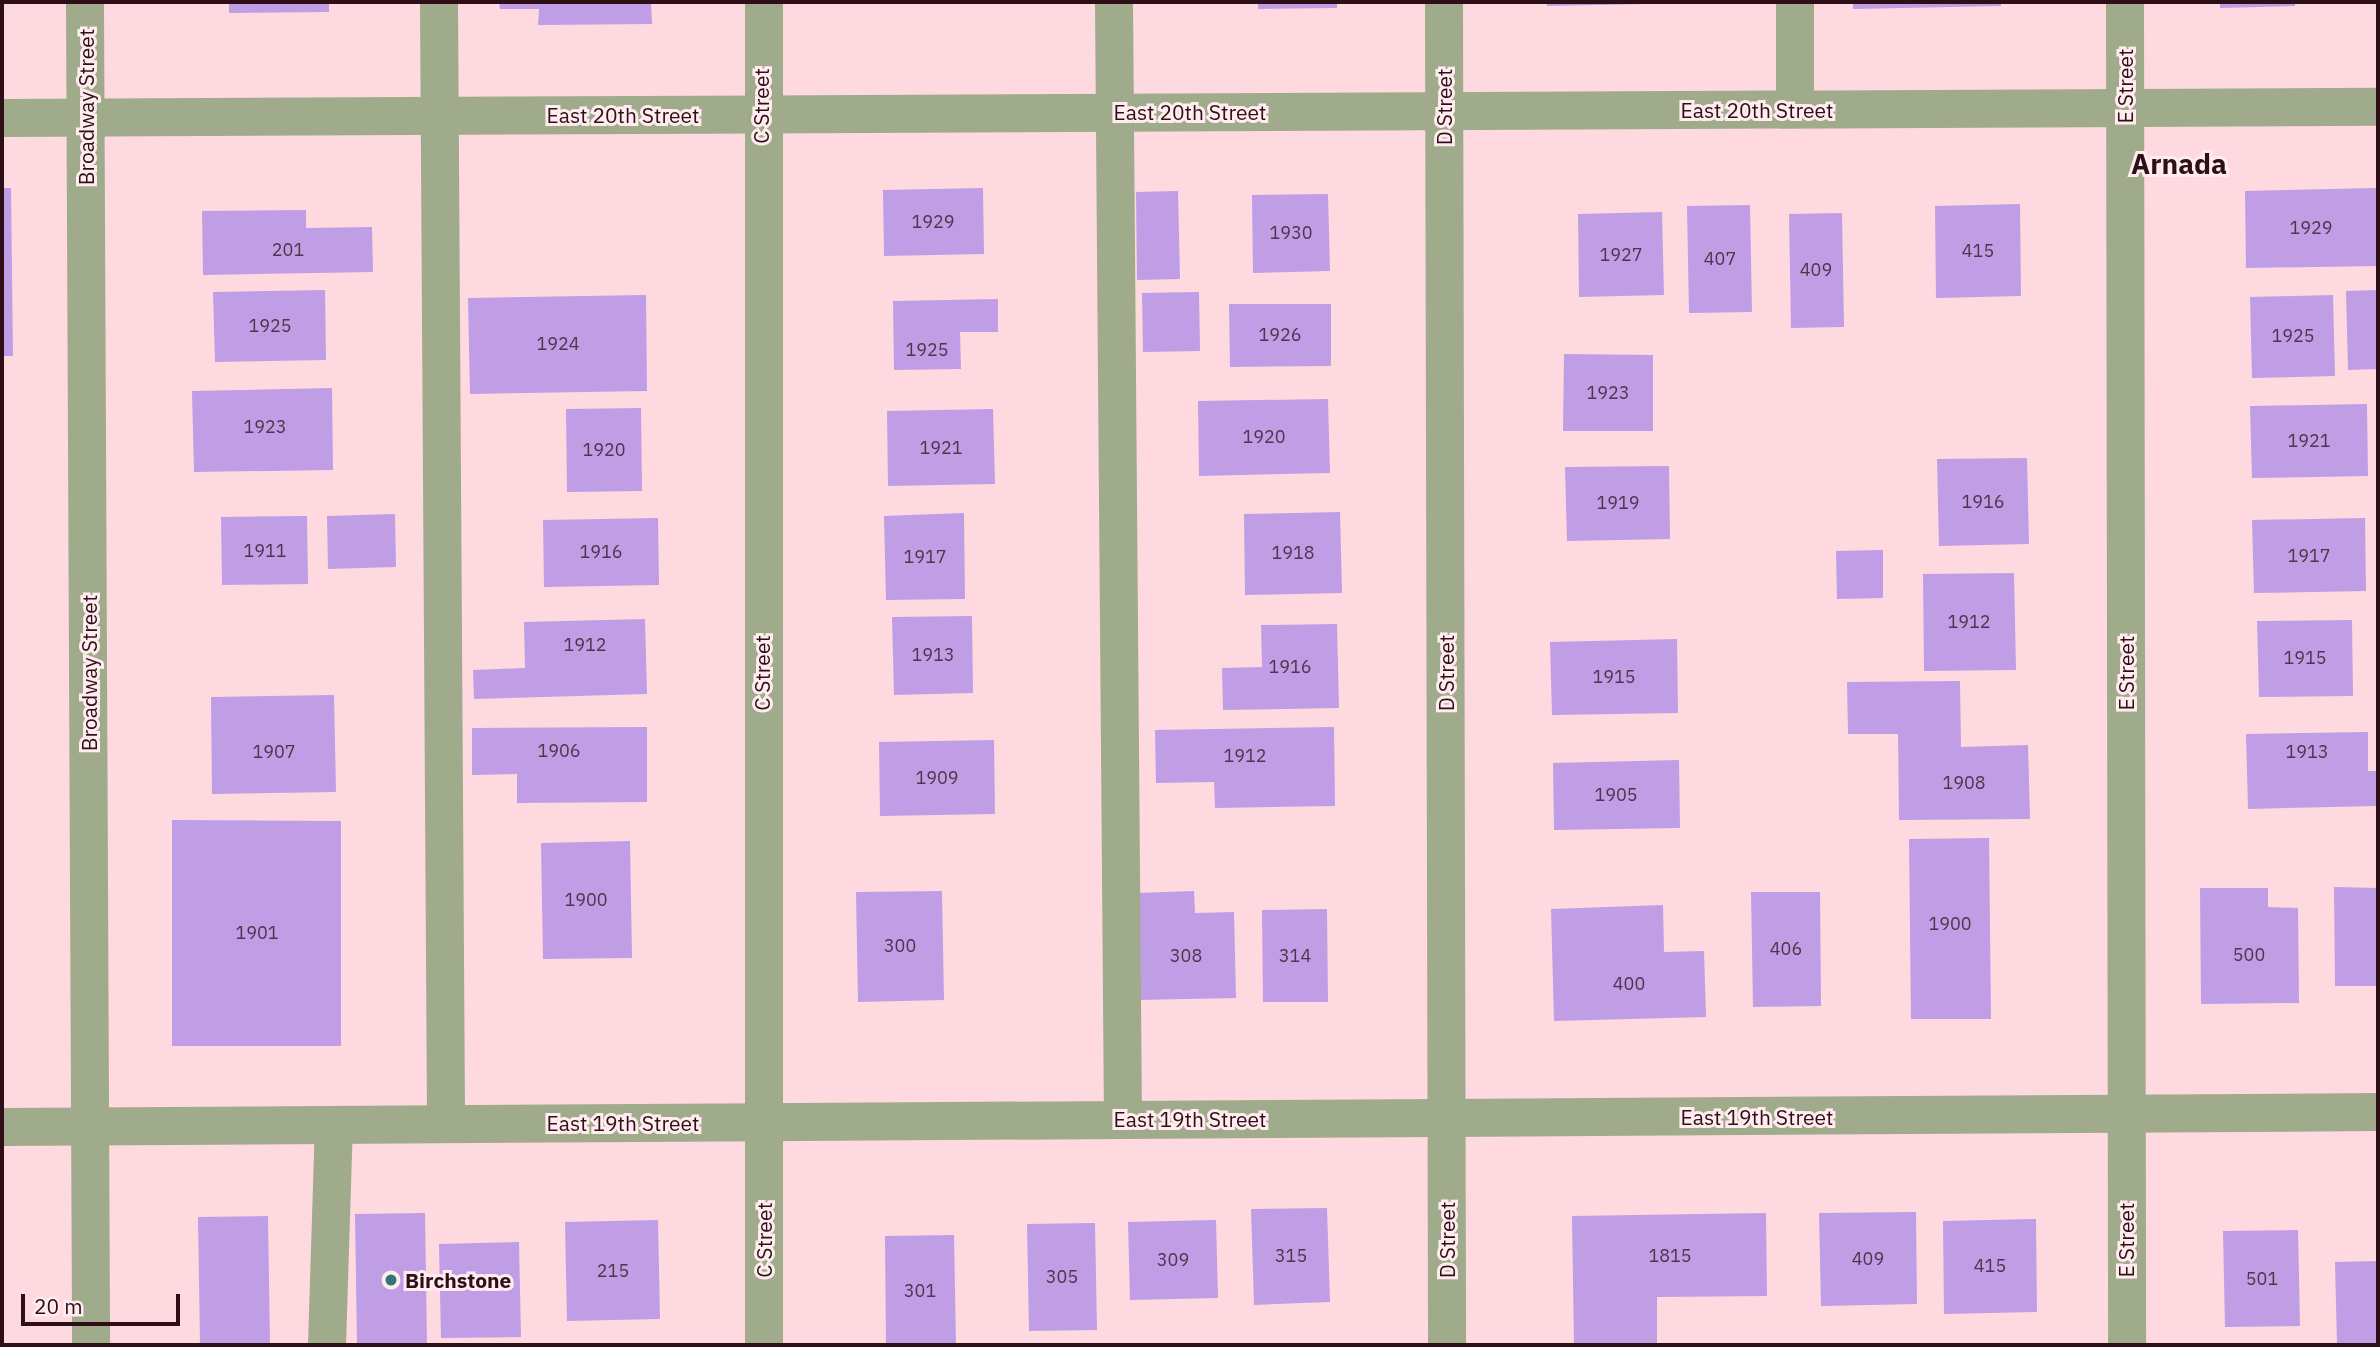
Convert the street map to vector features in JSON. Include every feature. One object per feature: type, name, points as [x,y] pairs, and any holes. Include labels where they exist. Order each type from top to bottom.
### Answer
[{"type":"street","name":"Broadway Street","points":[[85,2],[91,1345]]},
{"type":"street","points":[[439,2],[446,1124]]},
{"type":"street","name":"C Street","points":[[764,2],[760,115],[764,1345]]},
{"type":"street","points":[[1114,2],[1123,1120]]},
{"type":"street","name":"D Street","points":[[1444,2],[1447,1345]]},
{"type":"street","points":[[1795,2],[1795,109]]},
{"type":"street","name":"E Street","points":[[2124,2],[2127,1345]]},
{"type":"street","name":"East 20th Street","points":[[2,118],[2378,107]]},
{"type":"street","name":"East 19th Street","points":[[2,1127],[2378,1112]]},
{"type":"street","points":[[327,1345],[334,1125]]},
{"type":"building","points":[[229,2],[329,2],[329,12],[229,13]]},
{"type":"building","points":[[499,2],[651,2],[652,24],[538,25],[539,9],[500,9]]},
{"type":"building","points":[[1258,2],[1337,2],[1337,8],[1258,9]]},
{"type":"building","points":[[1547,2],[1647,2],[1647,4],[1547,6]]},
{"type":"building","points":[[1853,2],[2001,2],[2001,6],[1853,9]]},
{"type":"building","points":[[2220,2],[2295,2],[2295,6],[2220,8]]},
{"type":"building","points":[[2,188],[11,188],[13,356],[2,356]]},
{"type":"building","points":[[983,188],[984,254],[884,256],[883,190]]},
{"type":"building","points":[[2376,188],[2377,266],[2246,268],[2245,191]]},
{"type":"building","points":[[1178,191],[1180,279],[1137,280],[1136,192]]},
{"type":"building","points":[[1328,194],[1330,271],[1253,273],[1252,195]]},
{"type":"building","points":[[2020,204],[2021,296],[1936,298],[1935,206]]},
{"type":"building","points":[[1750,205],[1752,312],[1689,313],[1687,206]]},
{"type":"building","points":[[306,210],[306,228],[372,227],[373,272],[203,275],[202,211]]},
{"type":"building","points":[[1662,212],[1664,295],[1579,297],[1578,214]]},
{"type":"building","points":[[1842,213],[1844,327],[1791,328],[1789,214]]},
{"type":"building","points":[[325,290],[326,360],[215,362],[213,292]]},
{"type":"building","points":[[2378,290],[2378,369],[2348,370],[2346,291]]},
{"type":"building","points":[[1199,292],[1200,351],[1143,352],[1142,293]]},
{"type":"building","points":[[646,295],[647,391],[470,394],[468,298]]},
{"type":"building","points":[[2333,295],[2335,376],[2252,378],[2250,297]]},
{"type":"building","points":[[998,299],[998,332],[960,332],[961,369],[894,370],[893,301]]},
{"type":"building","points":[[1229,304],[1331,304],[1331,366],[1230,367]]},
{"type":"building","points":[[1564,354],[1653,355],[1653,431],[1563,431]]},
{"type":"building","points":[[332,388],[333,470],[194,472],[192,391]]},
{"type":"building","points":[[1328,399],[1330,473],[1199,476],[1198,401]]},
{"type":"building","points":[[2367,404],[2368,476],[2252,478],[2250,406]]},
{"type":"building","points":[[641,408],[642,491],[567,492],[566,409]]},
{"type":"building","points":[[993,409],[995,484],[888,486],[887,411]]},
{"type":"building","points":[[2027,458],[2029,544],[1939,546],[1937,459]]},
{"type":"building","points":[[1669,466],[1670,539],[1567,541],[1565,467]]},
{"type":"building","points":[[1340,512],[1342,593],[1245,595],[1244,514]]},
{"type":"building","points":[[964,513],[965,599],[886,600],[884,516]]},
{"type":"building","points":[[395,514],[396,567],[328,569],[327,516]]},
{"type":"building","points":[[307,516],[308,584],[222,585],[221,517]]},
{"type":"building","points":[[658,518],[659,585],[544,587],[543,520]]},
{"type":"building","points":[[2365,518],[2366,591],[2254,593],[2252,520]]},
{"type":"building","points":[[1883,550],[1883,598],[1837,599],[1836,551]]},
{"type":"building","points":[[2014,573],[2016,670],[1924,671],[1923,574]]},
{"type":"building","points":[[972,616],[973,693],[894,695],[892,617]]},
{"type":"building","points":[[645,619],[647,694],[474,699],[473,670],[525,668],[524,622]]},
{"type":"building","points":[[2352,620],[2353,696],[2259,697],[2257,621]]},
{"type":"building","points":[[1337,624],[1339,708],[1223,710],[1222,668],[1262,667],[1261,625]]},
{"type":"building","points":[[1677,639],[1678,713],[1552,715],[1550,642]]},
{"type":"building","points":[[1960,681],[1961,747],[2028,745],[2030,819],[1899,820],[1898,734],[1848,734],[1847,682]]},
{"type":"building","points":[[334,695],[336,792],[212,794],[211,697]]},
{"type":"building","points":[[647,727],[647,802],[517,803],[517,774],[472,775],[472,728]]},
{"type":"building","points":[[1334,727],[1335,806],[1215,808],[1214,782],[1156,783],[1155,730]]},
{"type":"building","points":[[2368,732],[2368,771],[2378,771],[2378,806],[2248,809],[2246,734]]},
{"type":"building","points":[[994,740],[995,814],[880,816],[879,742]]},
{"type":"building","points":[[1679,760],[1680,828],[1554,830],[1553,763]]},
{"type":"building","points":[[172,820],[341,821],[341,1046],[172,1046]]},
{"type":"building","points":[[1989,838],[1991,1019],[1911,1019],[1909,839]]},
{"type":"building","points":[[630,841],[632,958],[543,959],[541,843]]},
{"type":"building","points":[[2334,887],[2378,888],[2378,986],[2335,986]]},
{"type":"building","points":[[2200,888],[2268,888],[2268,907],[2298,908],[2299,1003],[2201,1004]]},
{"type":"building","points":[[942,891],[944,1000],[858,1002],[856,892]]},
{"type":"building","points":[[1194,891],[1195,913],[1234,912],[1236,998],[1138,1000],[1136,893]]},
{"type":"building","points":[[1751,892],[1820,892],[1821,1006],[1753,1007]]},
{"type":"building","points":[[1663,905],[1664,952],[1704,951],[1706,1017],[1554,1021],[1551,909]]},
{"type":"building","points":[[1327,909],[1328,1002],[1263,1002],[1262,910]]},
{"type":"building","points":[[1327,1208],[1330,1302],[1254,1305],[1251,1209]]},
{"type":"building","points":[[1916,1212],[1917,1304],[1821,1306],[1819,1213]]},
{"type":"building","name":"Birchstone","points":[[425,1213],[427,1345],[357,1345],[355,1214]]},
{"type":"building","points":[[1766,1213],[1767,1296],[1657,1297],[1657,1345],[1574,1345],[1572,1216]]},
{"type":"building","points":[[268,1216],[270,1345],[200,1345],[198,1217]]},
{"type":"building","points":[[2036,1219],[2037,1312],[1944,1314],[1943,1221]]},
{"type":"building","points":[[658,1220],[660,1319],[567,1321],[565,1222]]},
{"type":"building","points":[[1216,1220],[1218,1298],[1130,1300],[1128,1222]]},
{"type":"building","points":[[1095,1223],[1097,1330],[1029,1331],[1027,1224]]},
{"type":"building","points":[[2298,1230],[2300,1326],[2225,1327],[2223,1231]]},
{"type":"building","points":[[954,1235],[956,1345],[886,1345],[885,1236]]},
{"type":"building","points":[[519,1242],[521,1337],[441,1338],[439,1244]]},
{"type":"building","points":[[2378,1261],[2378,1345],[2337,1345],[2335,1262]]},
{"type":"place","name":"Birchstone","points":[[391,1280]]},
{"type":"district","name":"Arnada","points":[[2179,164]]}]
